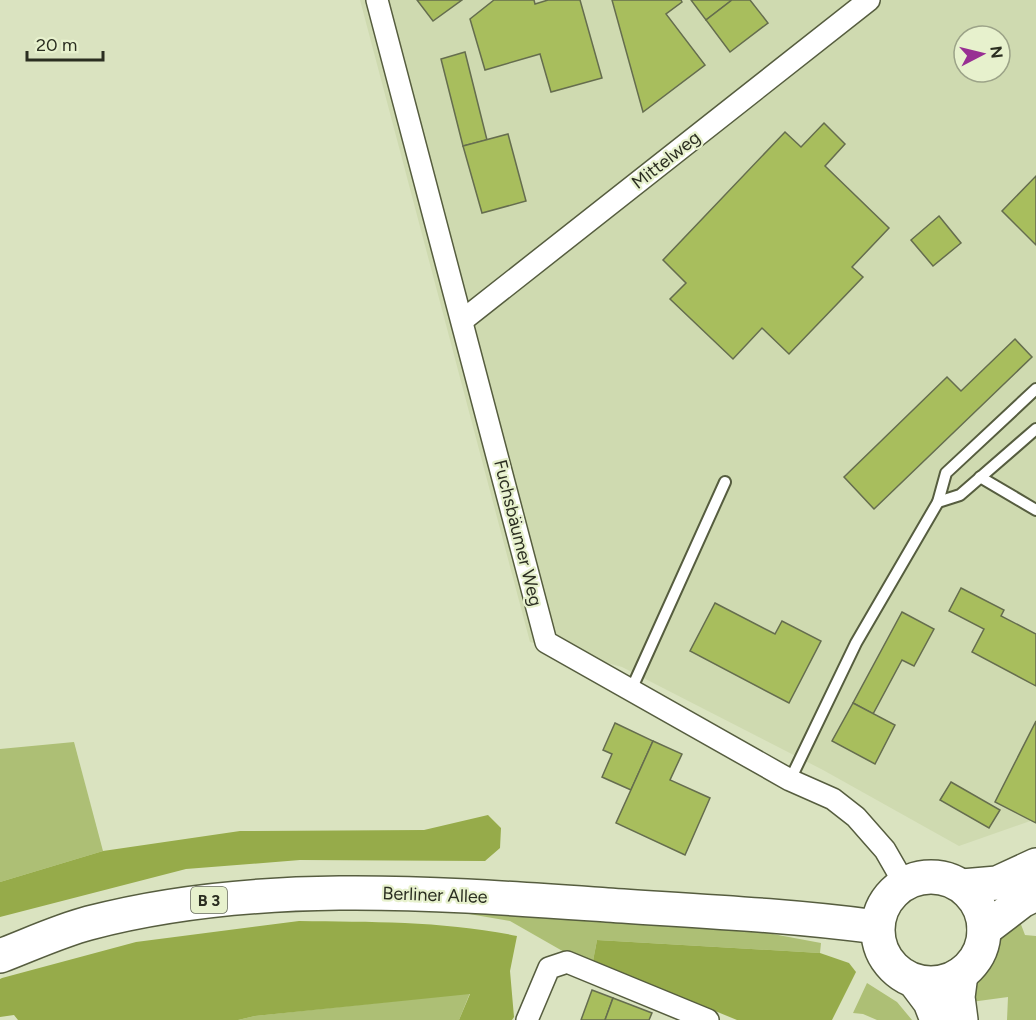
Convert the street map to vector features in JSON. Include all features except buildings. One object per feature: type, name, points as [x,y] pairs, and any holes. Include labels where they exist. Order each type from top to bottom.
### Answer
[{"type":"main road","points":[[962,886],[997,883],[1036,865]]},
{"type":"main road","points":[[934,876],[949,879],[962,886],[978,905],[984,930],[978,955],[961,974],[947,981],[931,984],[915,981],[899,974],[887,961],[879,945],[877,927],[881,910],[890,894],[904,883],[919,877],[934,876]]},
{"type":"main road","name":"Berliner Allee","points":[[0,956],[88,923],[195,902],[327,893],[497,897],[801,919],[877,927]]},
{"type":"main road","points":[[984,930],[1022,901],[1036,894]]},
{"type":"main road","points":[[961,974],[958,997],[961,1020]]},
{"type":"main road","points":[[915,981],[930,1002],[937,1020]]},
{"type":"street","name":"Fuchsbäumer Weg","points":[[377,0],[464,320],[546,642],[790,780],[833,799],[856,817],[885,850],[904,883]]},
{"type":"street","name":"Mittelweg","points":[[464,320],[869,0]]},
{"type":"street","points":[[527,1020],[549,968],[567,962],[708,1020]]},
{"type":"lane","points":[[790,780],[856,643],[938,502],[946,473],[1036,389]]},
{"type":"lane","points":[[938,502],[960,495],[1036,429]]},
{"type":"lane","points":[[980,477],[1036,510]]},
{"type":"lane","points":[[631,690],[725,482]]},
{"type":"shaded area","points":[[360,0],[1036,0],[1036,819],[959,846],[823,770],[622,667],[530,642]]},
{"type":"green space","points":[[74,742],[103,851],[0,882],[0,749]]},
{"type":"green space","points":[[488,815],[501,828],[500,848],[485,861],[300,860],[186,869],[0,917],[0,882],[103,851],[240,831],[424,830]]},
{"type":"green space","points":[[470,909],[746,929],[821,943],[820,953],[597,940],[593,961],[566,953],[510,921],[469,914]]},
{"type":"green space","points":[[1017,914],[1025,935],[1036,936],[1036,1020],[1007,1020],[1008,997],[971,1002],[983,967]]},
{"type":"green space","points":[[299,921],[436,925],[517,936],[510,971],[514,1017],[512,1020],[459,1020],[470,994],[255,1016],[238,1020],[18,1020],[14,1015],[0,1017],[0,979],[2,978],[136,942]]},
{"type":"green space","points":[[597,940],[820,953],[849,963],[856,972],[832,1020],[737,1020],[593,961]]},
{"type":"green space","points":[[867,983],[897,1002],[912,1020],[877,1020],[863,1014],[853,1013]]},
{"type":"green space","points":[[470,993],[459,1020],[238,1020],[255,1016]]}]
